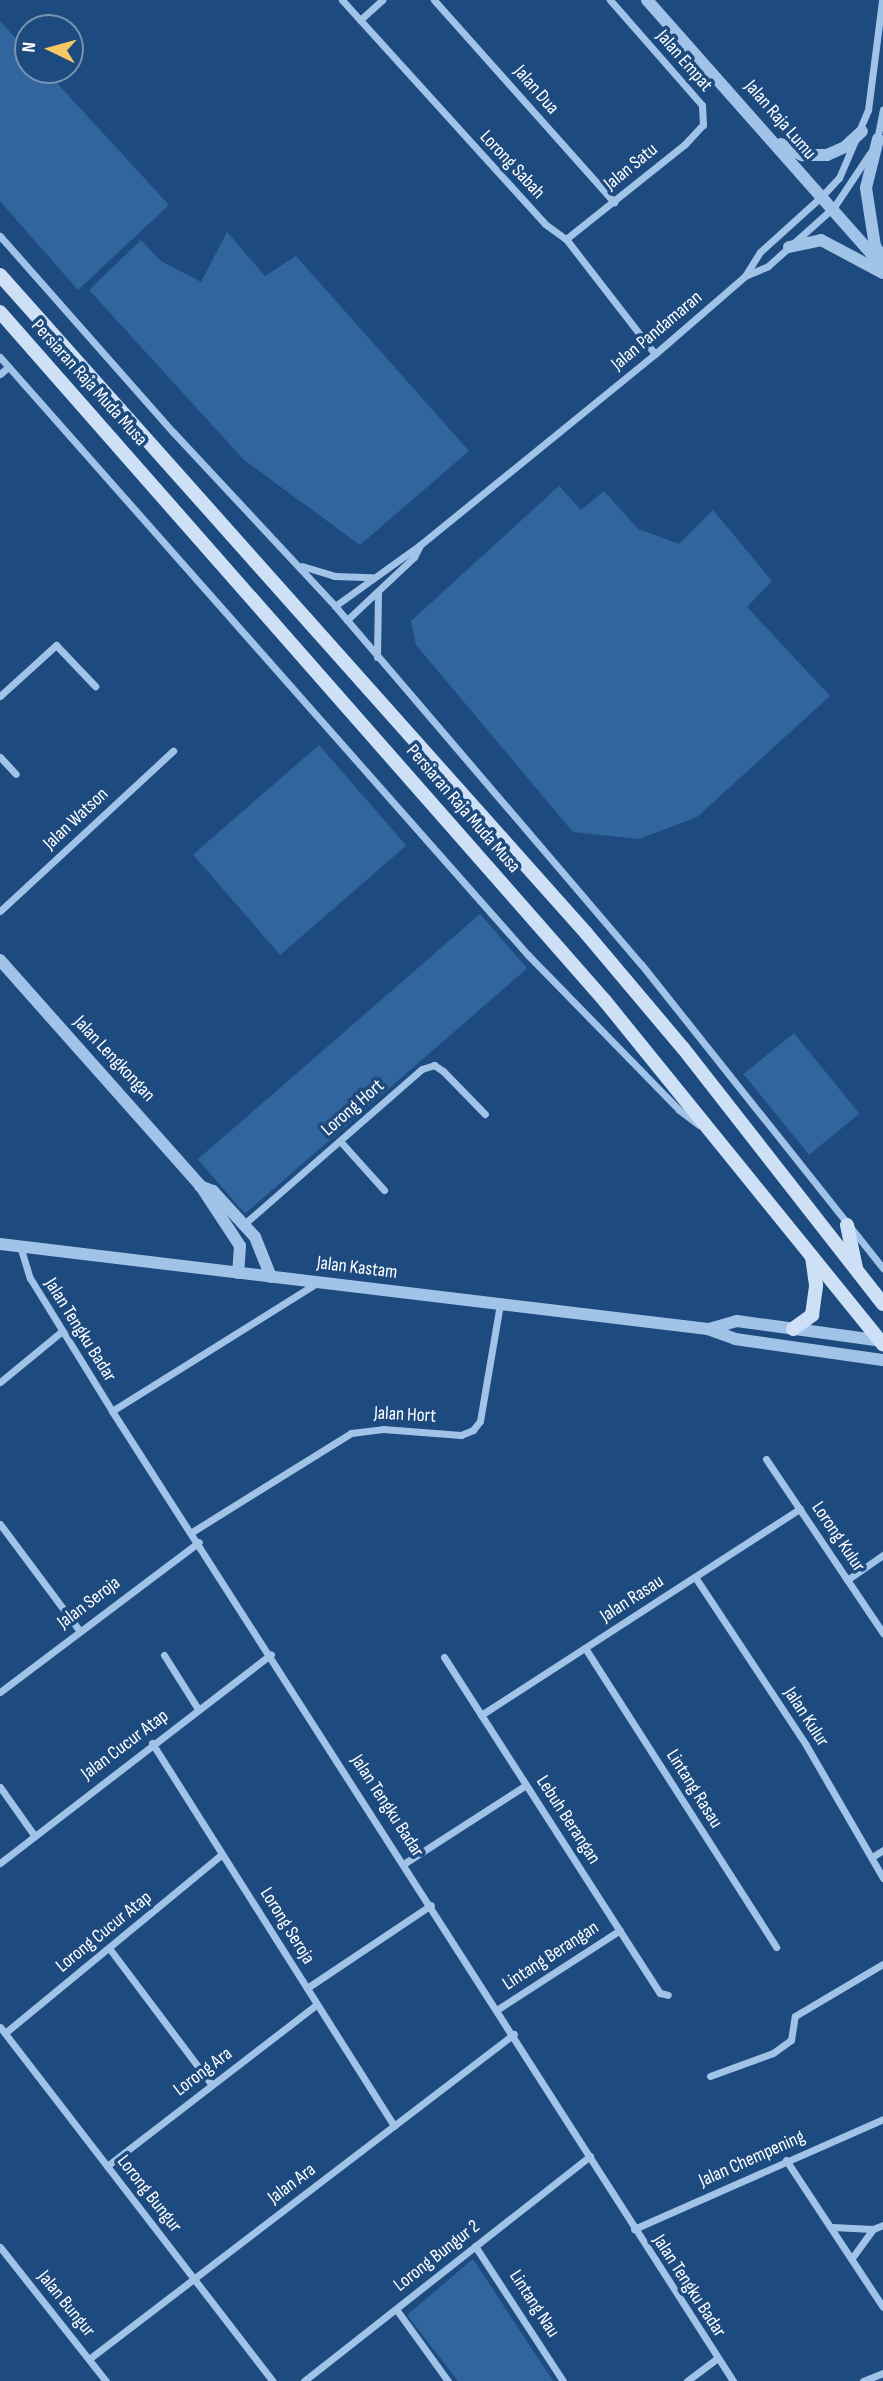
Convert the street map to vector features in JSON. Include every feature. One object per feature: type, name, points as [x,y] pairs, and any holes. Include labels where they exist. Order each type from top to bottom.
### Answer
[{"type":"main road","name":"Persiaran Raja Muda Musa","points":[[0,275],[586,933],[683,1048],[883,1304]]},
{"type":"main road","name":"Persiaran Raja Muda Musa","points":[[0,312],[299,649],[719,1139],[882,1342]]},
{"type":"main road","points":[[847,1225],[856,1270]]},
{"type":"main road","points":[[793,1329],[806,1321],[813,1308],[816,1285],[811,1255]]},
{"type":"street","name":"Lorong Sabah","points":[[342,0],[545,224],[566,239],[655,354]]},
{"type":"street","points":[[360,20],[382,0]]},
{"type":"street","name":"Jalan Dua","points":[[434,0],[614,202]]},
{"type":"street","name":"Jalan Empat","points":[[610,0],[705,111]]},
{"type":"street","name":"Jalan Raja Lumu","points":[[647,0],[834,208],[883,267]]},
{"type":"street","name":"Jalan Pandamaran","points":[[335,606],[420,545],[655,354],[745,276],[761,252],[822,196],[839,177],[862,131],[868,110],[882,0]]},
{"type":"street","points":[[868,110],[883,112],[866,188],[875,246],[883,259]]},
{"type":"street","name":"Jalan Satu","points":[[566,239],[697,133],[705,111]]},
{"type":"street","points":[[772,138],[803,155],[816,156],[845,147],[862,131]]},
{"type":"street","points":[[745,276],[768,266],[834,208],[860,174],[878,138]]},
{"type":"street","points":[[0,236],[173,432],[347,620],[641,964],[883,1268]]},
{"type":"street","points":[[789,247],[821,240],[883,274]]},
{"type":"street","points":[[0,357],[528,956],[679,1110],[719,1139]]},
{"type":"street","points":[[0,374],[8,367]]},
{"type":"street","points":[[347,620],[414,557],[420,545]]},
{"type":"street","points":[[298,564],[334,576],[374,577]]},
{"type":"street","points":[[377,658],[378,591]]},
{"type":"street","points":[[0,696],[56,645],[95,686]]},
{"type":"street","name":"Jalan Watson","points":[[0,911],[173,751]]},
{"type":"street","points":[[0,757],[16,774]]},
{"type":"street","name":"Jalan Lengkongan","points":[[0,960],[200,1185],[240,1246],[238,1273]]},
{"type":"street","name":"Lorong Hort","points":[[243,1225],[422,1069],[434,1065],[485,1114]]},
{"type":"street","points":[[340,1141],[384,1190]]},
{"type":"street","name":"Jalan Lengkongan","points":[[200,1185],[213,1192],[255,1237],[271,1277]]},
{"type":"street","name":"Jalan Kastam","points":[[0,1244],[709,1329],[735,1339],[883,1360]]},
{"type":"street","name":"Jalan Tengku Badar","points":[[20,1246],[30,1278],[112,1411],[405,1863],[634,2230],[733,2381]]},
{"type":"street","points":[[112,1411],[317,1282]]},
{"type":"street","name":"Jalan Hort","points":[[192,1532],[351,1433],[383,1429],[461,1435],[473,1430],[481,1421],[500,1304]]},
{"type":"street","name":"Jalan Kastam","points":[[709,1329],[737,1321],[882,1342]]},
{"type":"street","points":[[0,1382],[62,1331]]},
{"type":"street","name":"Lorong Kulur","points":[[766,1459],[883,1633]]},
{"type":"street","name":"Jalan Rasau","points":[[481,1715],[800,1509]]},
{"type":"street","points":[[0,1524],[79,1630]]},
{"type":"street","name":"Jalan Seroja","points":[[0,1692],[199,1542]]},
{"type":"street","points":[[847,1580],[883,1555]]},
{"type":"street","name":"Jalan Kulur","points":[[695,1577],[806,1745],[883,1878]]},
{"type":"street","name":"Lintang Rasau","points":[[585,1648],[776,1947]]},
{"type":"street","name":"Jalan Cucur Atap","points":[[0,1863],[152,1743],[271,1654]]},
{"type":"street","points":[[164,1655],[198,1709]]},
{"type":"street","name":"Lebuh Berangan","points":[[444,1657],[660,1993],[668,1995]]},
{"type":"street","name":"Lorong Seroja","points":[[152,1743],[394,2126]]},
{"type":"street","points":[[405,1863],[526,1785]]},
{"type":"street","points":[[0,1787],[34,1835]]},
{"type":"street","points":[[872,1857],[883,1850]]},
{"type":"street","name":"Lorong Cucur Atap","points":[[3,2030],[109,1948],[222,1854]]},
{"type":"street","points":[[307,1988],[431,1905]]},
{"type":"street","name":"Lintang Berangan","points":[[498,2009],[620,1930]]},
{"type":"street","points":[[109,1948],[212,2085]]},
{"type":"street","points":[[710,2076],[773,2053],[791,2040],[796,2017],[883,1964]]},
{"type":"street","name":"Lorong Ara","points":[[107,2166],[317,2004]]},
{"type":"street","name":"Lorong Bungur","points":[[3,2030],[273,2381]]},
{"type":"street","name":"Jalan Ara","points":[[89,2359],[514,2034]]},
{"type":"street","name":"Jalan Chempening","points":[[634,2230],[883,2119]]},
{"type":"street","name":"Lorong Bungur 2","points":[[304,2381],[590,2156]]},
{"type":"street","points":[[786,2160],[883,2307]]},
{"type":"street","points":[[832,2227],[873,2229],[883,2225]]},
{"type":"street","points":[[852,2258],[873,2229]]},
{"type":"street","name":"Lintang Nau","points":[[475,2246],[563,2381]]},
{"type":"street","name":"Jalan Bungur","points":[[0,2247],[106,2381]]},
{"type":"street","points":[[396,2309],[448,2381]]},
{"type":"street","points":[[687,2381],[718,2358]]},
{"type":"street","points":[[863,2381],[883,2373]]},
{"type":"shaded area","points":[[0,21],[14,36],[14,84],[58,84],[169,205],[78,290],[0,201]]},
{"type":"shaded area","points":[[227,232],[265,276],[296,256],[469,451],[360,545],[244,460],[89,290],[141,240],[161,261],[201,282]]},
{"type":"shaded area","points":[[559,486],[581,510],[604,491],[638,529],[679,544],[713,510],[772,581],[747,607],[830,696],[697,817],[639,839],[573,832],[416,645],[411,621]]},
{"type":"shaded area","points":[[319,745],[406,845],[280,955],[193,855]]},
{"type":"shaded area","points":[[480,914],[527,968],[245,1214],[198,1159]]},
{"type":"shaded area","points":[[794,1033],[859,1114],[809,1155],[743,1074]]},
{"type":"shaded area","points":[[473,2259],[553,2381],[458,2381],[407,2315]]}]
